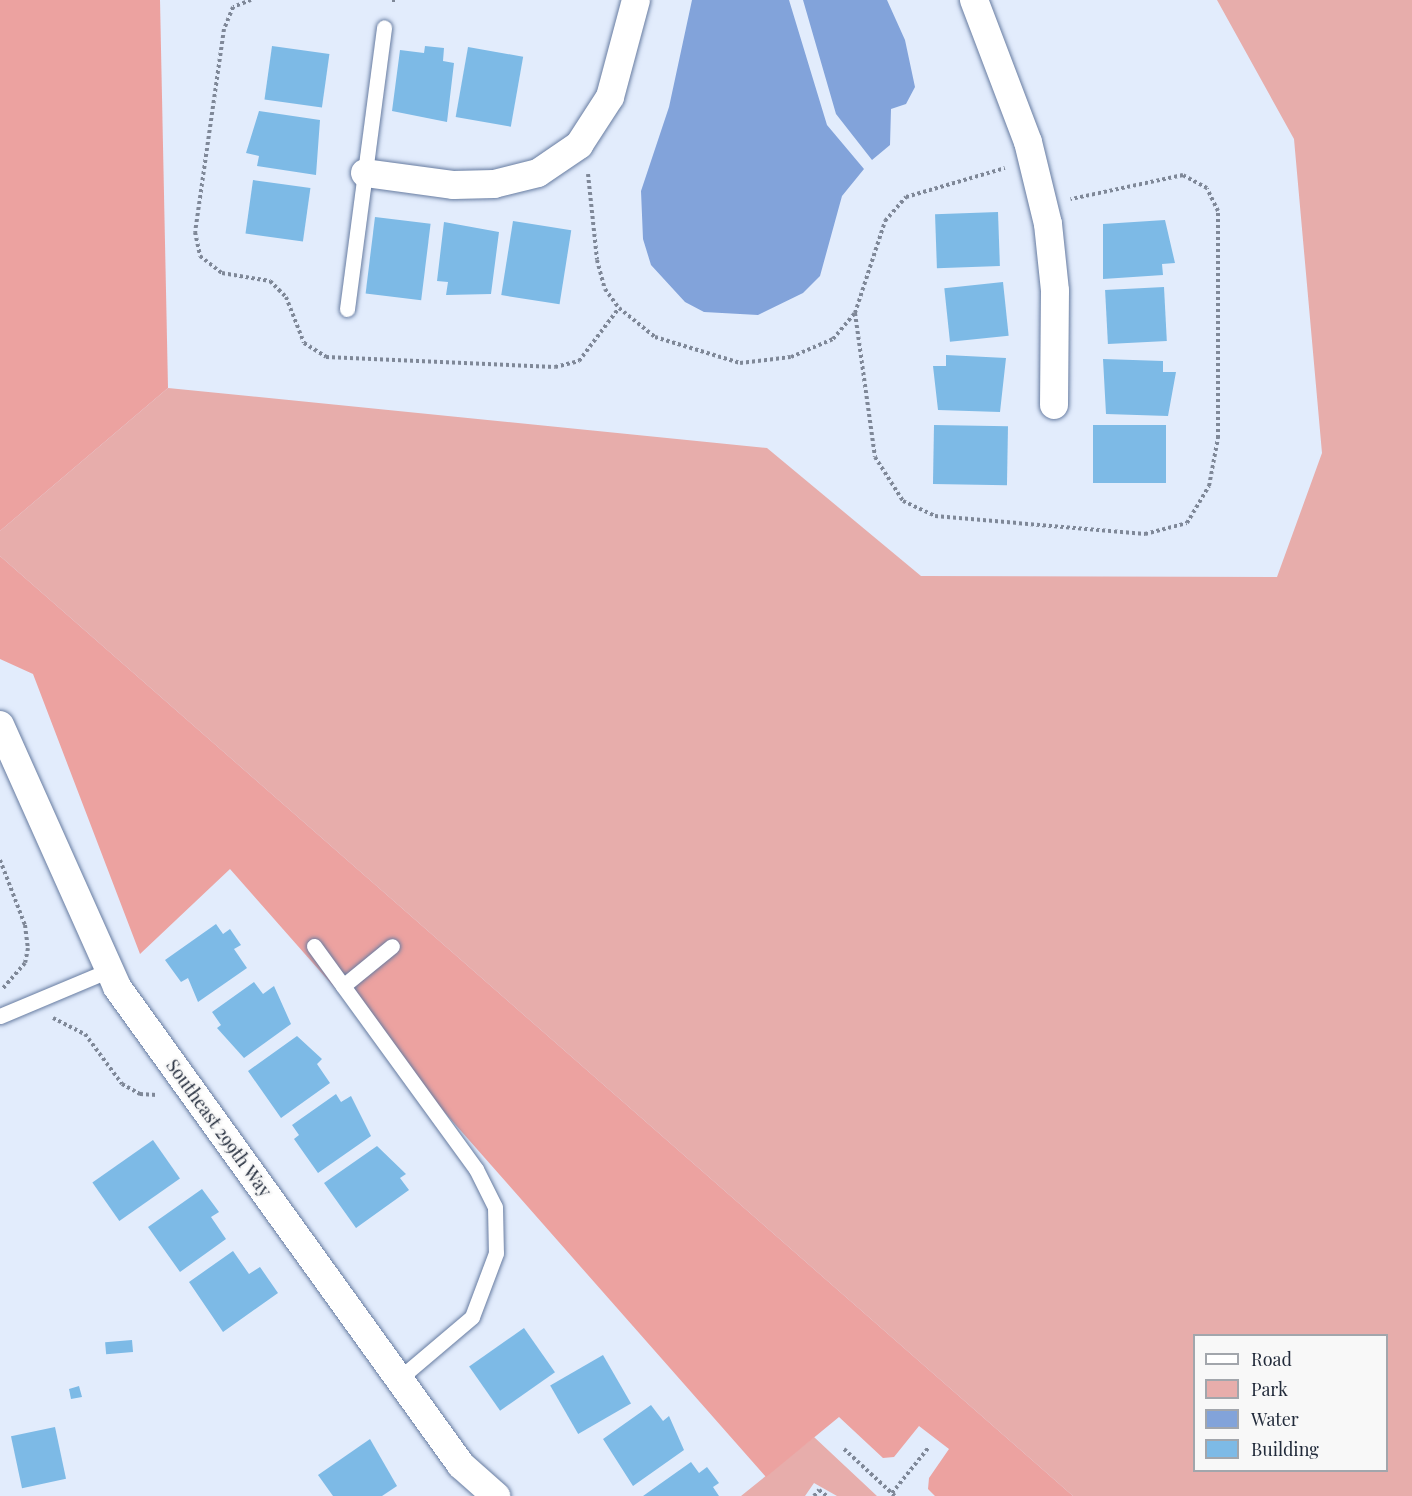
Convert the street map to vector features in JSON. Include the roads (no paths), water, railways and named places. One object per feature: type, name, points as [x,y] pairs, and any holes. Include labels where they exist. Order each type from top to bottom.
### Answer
[{"type":"street","points":[[365,173],[454,185],[494,184],[538,172],[579,145],[610,97],[636,0]]},
{"type":"street","points":[[974,0],[1032,159],[1048,224],[1055,291],[1054,405]]},
{"type":"street","name":"Southeast 299th Way","points":[[0,725],[107,971],[460,1465],[496,1496]]},
{"type":"lane","points":[[347,309],[384,27]]},
{"type":"lane","points":[[314,946],[476,1169],[495,1208],[496,1253],[472,1317],[399,1379]]},
{"type":"lane","points":[[343,986],[392,946]]},
{"type":"lane","points":[[7,1014],[107,971]]},
{"type":"water","points":[[692,0],[789,0],[827,125],[864,169],[842,196],[820,276],[803,293],[758,315],[704,312],[685,302],[651,265],[643,239],[641,191],[669,107]]},
{"type":"water","points":[[803,0],[887,0],[905,40],[915,87],[906,104],[891,109],[890,145],[872,160],[836,114]]}]
